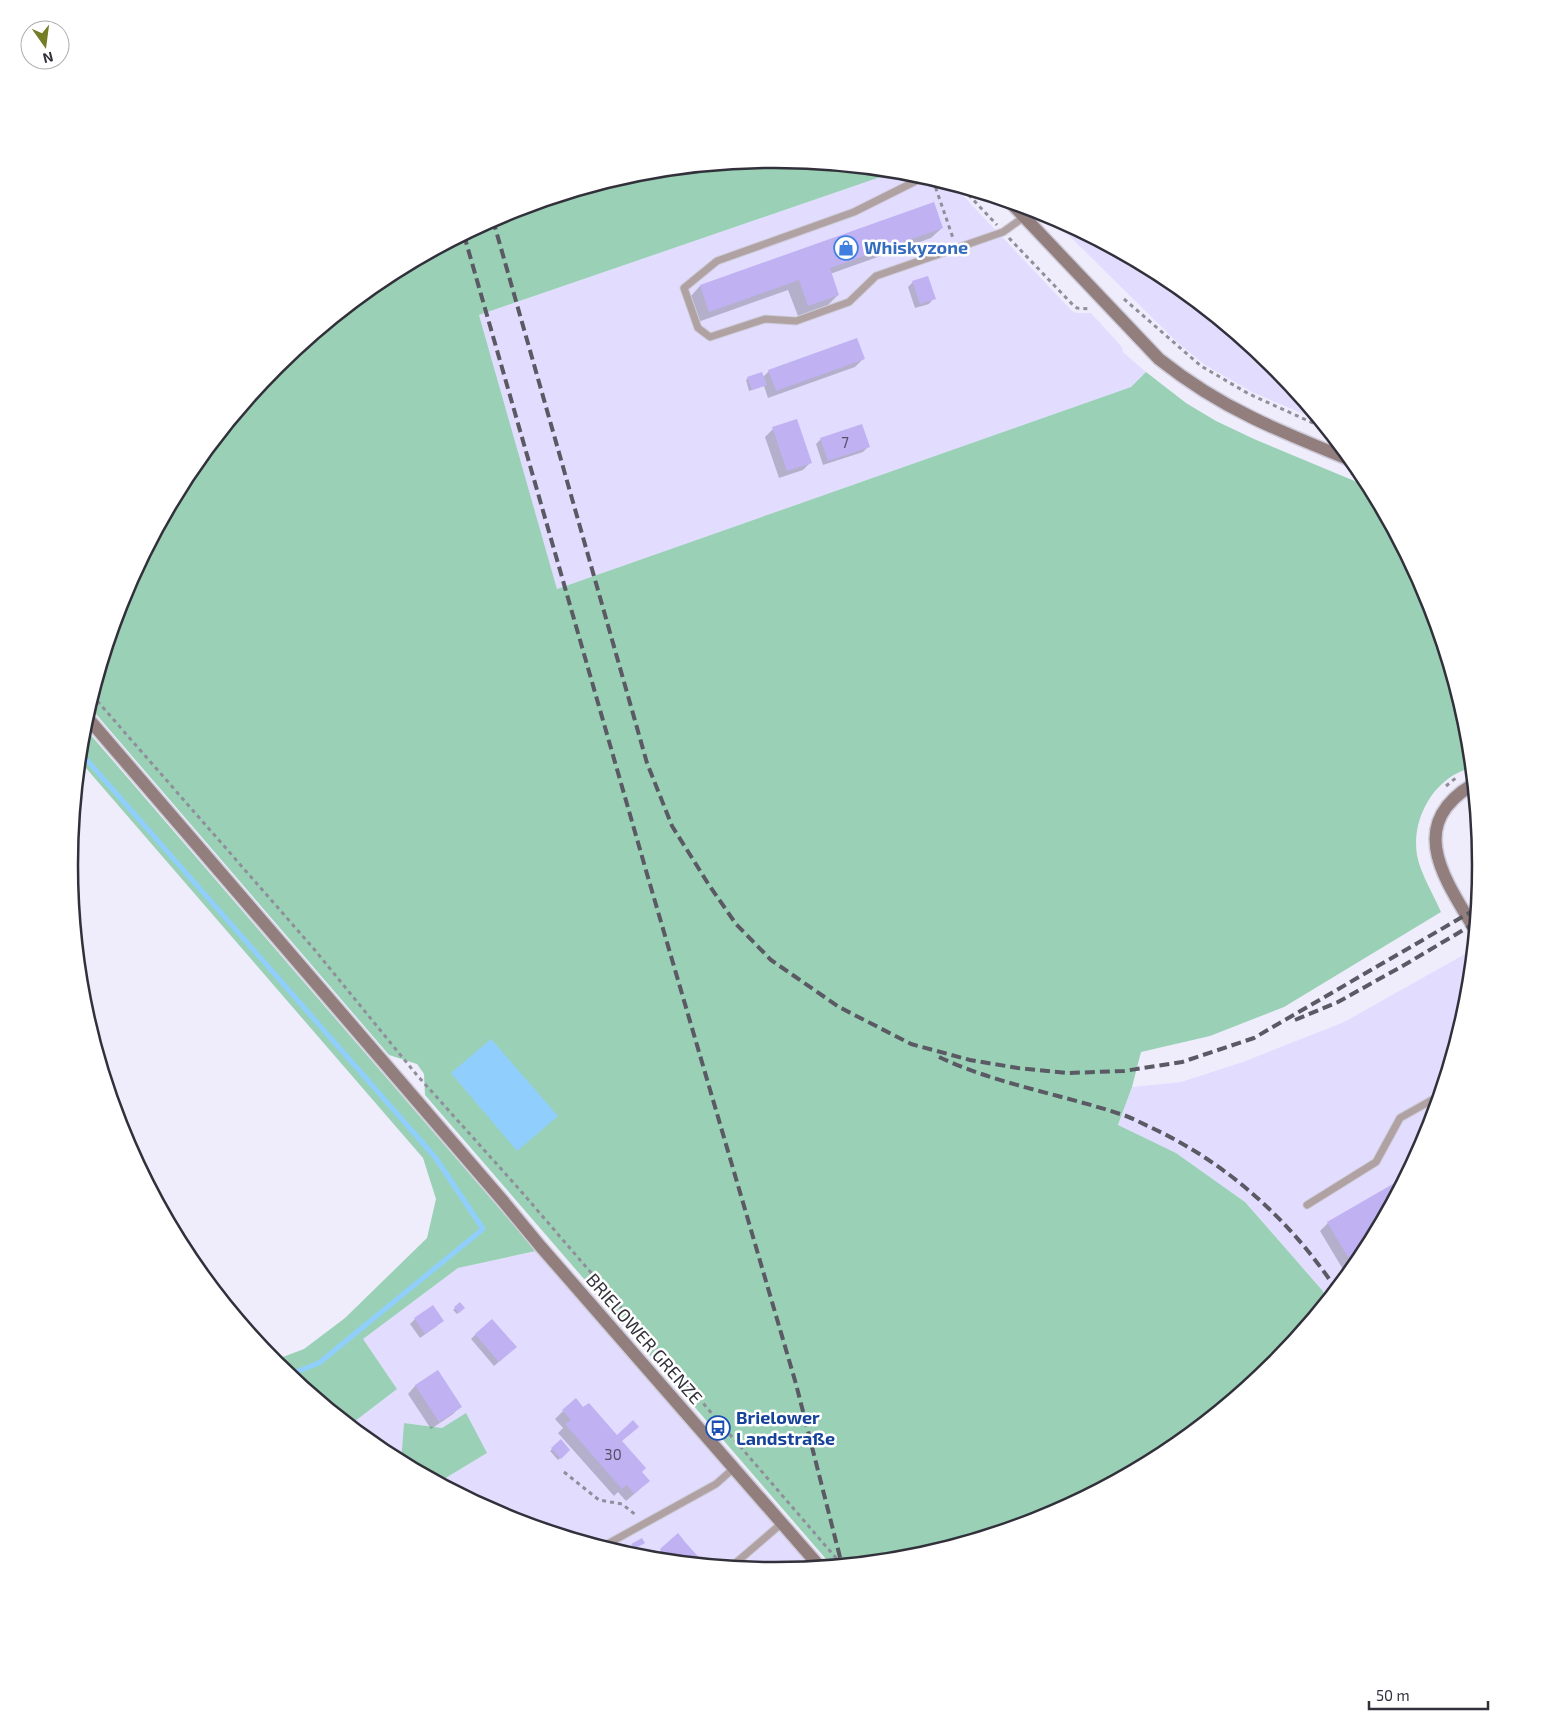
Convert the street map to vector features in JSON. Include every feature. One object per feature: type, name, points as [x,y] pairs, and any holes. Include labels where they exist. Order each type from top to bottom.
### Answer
[{"type":"main road","points":[[1021,214],[1154,354],[1173,370],[1208,394],[1252,418],[1337,454]]},
{"type":"main road","name":"BRIELOWER GRENZE","points":[[92,723],[503,1200],[541,1247],[815,1561]]},
{"type":"main road","points":[[1467,788],[1448,803],[1438,819],[1435,844],[1442,870],[1469,919]]},
{"type":"lane","points":[[913,183],[854,212],[718,261],[684,288],[698,328],[710,337],[765,319],[796,321],[849,302],[876,276],[1003,232],[1024,217]]},
{"type":"lane","points":[[1307,1205],[1376,1162],[1400,1118],[1431,1101]]},
{"type":"lane","points":[[610,1543],[716,1484],[734,1468]]},
{"type":"lane","points":[[738,1561],[782,1523]]},
{"type":"path","points":[[936,188],[956,248]]},
{"type":"path","points":[[1120,295],[1202,366],[1250,394],[1312,423]]},
{"type":"path","points":[[97,701],[314,949],[416,1074],[520,1190],[837,1559]]},
{"type":"path","points":[[564,1472],[599,1500],[622,1504],[645,1523]]},
{"type":"shaded area","points":[[881,177],[961,194],[1072,311],[1091,313],[1122,347],[1123,352],[1146,372],[1131,387],[557,589],[479,315]]},
{"type":"shaded area","points":[[1066,233],[1123,262],[1162,286],[1199,313],[1234,341],[1306,415],[1252,392],[1205,365],[1177,342]]},
{"type":"shaded area","points":[[1465,954],[1466,956],[1448,1046],[1435,1090],[1418,1132],[1400,1174],[1378,1214],[1354,1253],[1324,1294],[1245,1202],[1176,1153],[1118,1126],[1132,1087],[1181,1082],[1243,1062],[1344,1022]]},
{"type":"shaded area","points":[[536,1251],[808,1561],[729,1561],[684,1557],[594,1539],[550,1526],[466,1491],[444,1479],[487,1453],[442,1428],[404,1423],[402,1454],[355,1421],[397,1389],[362,1339],[458,1268]]},
{"type":"green space","points":[[774,168],[820,170],[881,177],[479,315],[557,589],[1131,387],[1146,372],[1186,403],[1216,421],[1356,482],[1400,557],[1435,641],[1448,685],[1465,770],[1446,780],[1436,790],[1428,801],[1418,827],[1417,855],[1424,876],[1441,912],[1284,1007],[1210,1036],[1141,1052],[1132,1087],[1118,1125],[1176,1153],[1245,1202],[1324,1294],[1299,1325],[1234,1390],[1162,1445],[1083,1491],[999,1526],[955,1539],[865,1557],[827,1560],[425,1095],[424,1074],[417,1064],[389,1055],[95,713],[114,641],[149,557],[195,478],[222,441],[250,406],[315,341],[387,286],[466,240],[550,205],[594,192],[684,174]]},
{"type":"green space","points":[[90,734],[536,1251],[458,1268],[363,1339],[397,1389],[355,1421],[315,1390],[281,1357],[304,1349],[345,1318],[427,1238],[436,1199],[423,1158],[85,766]]},
{"type":"green space","points":[[466,1413],[487,1453],[444,1479],[402,1454],[404,1423],[442,1428]]},
{"type":"water","points":[[491,1039],[558,1116],[517,1151],[451,1073]]},
{"type":"building","name":"Whiskyzone","points":[[934,202],[943,228],[830,268],[839,295],[808,306],[799,280],[709,312],[700,285]]},
{"type":"building","points":[[928,276],[936,299],[920,304],[912,281]]},
{"type":"building","points":[[857,338],[865,359],[776,391],[768,370]]},
{"type":"building","points":[[762,372],[767,385],[752,390],[747,377]]},
{"type":"building","points":[[797,419],[812,463],[787,471],[772,427]]},
{"type":"building","points":[[862,424],[870,447],[828,461],[820,438]]},
{"type":"building","points":[[1395,1183],[1349,1259],[1327,1222]]},
{"type":"building","points":[[460,1302],[465,1308],[459,1313],[454,1307]]},
{"type":"building","points":[[433,1305],[444,1321],[425,1334],[414,1318]]},
{"type":"building","points":[[492,1319],[517,1347],[499,1362],[475,1334]]},
{"type":"building","points":[[438,1370],[462,1407],[439,1422],[415,1385]]},
{"type":"building","points":[[576,1398],[583,1407],[589,1403],[617,1435],[633,1420],[639,1427],[622,1441],[646,1468],[642,1472],[650,1481],[634,1494],[627,1485],[622,1489],[565,1424],[571,1420],[562,1410]]},
{"type":"building","points":[[561,1439],[570,1450],[561,1459],[551,1448]]},
{"type":"building","points":[[678,1533],[700,1558],[664,1553],[660,1549]]},
{"type":"building","points":[[642,1538],[645,1543],[635,1548],[631,1544]]},
{"type":"waterway","points":[[86,759],[435,1157],[483,1229],[319,1363],[296,1372]]},
{"type":"railway","points":[[495,228],[647,763],[672,826],[709,885],[736,924],[771,960],[839,1007],[911,1044],[970,1060],[1018,1068],[1068,1073],[1124,1071],[1182,1062],[1254,1038],[1470,913]]},
{"type":"railway","points":[[466,240],[647,874],[796,1384],[841,1559]]},
{"type":"railway","points":[[1295,1020],[1338,1002],[1469,927]]},
{"type":"railway","points":[[939,1057],[1005,1082],[1124,1115],[1180,1142],[1206,1158],[1255,1196],[1298,1240],[1332,1283]]},
{"type":"place","name":"Whiskyzone","points":[[846,248]]},
{"type":"place","name":"Brielower Landstraße","points":[[718,1428]]}]
